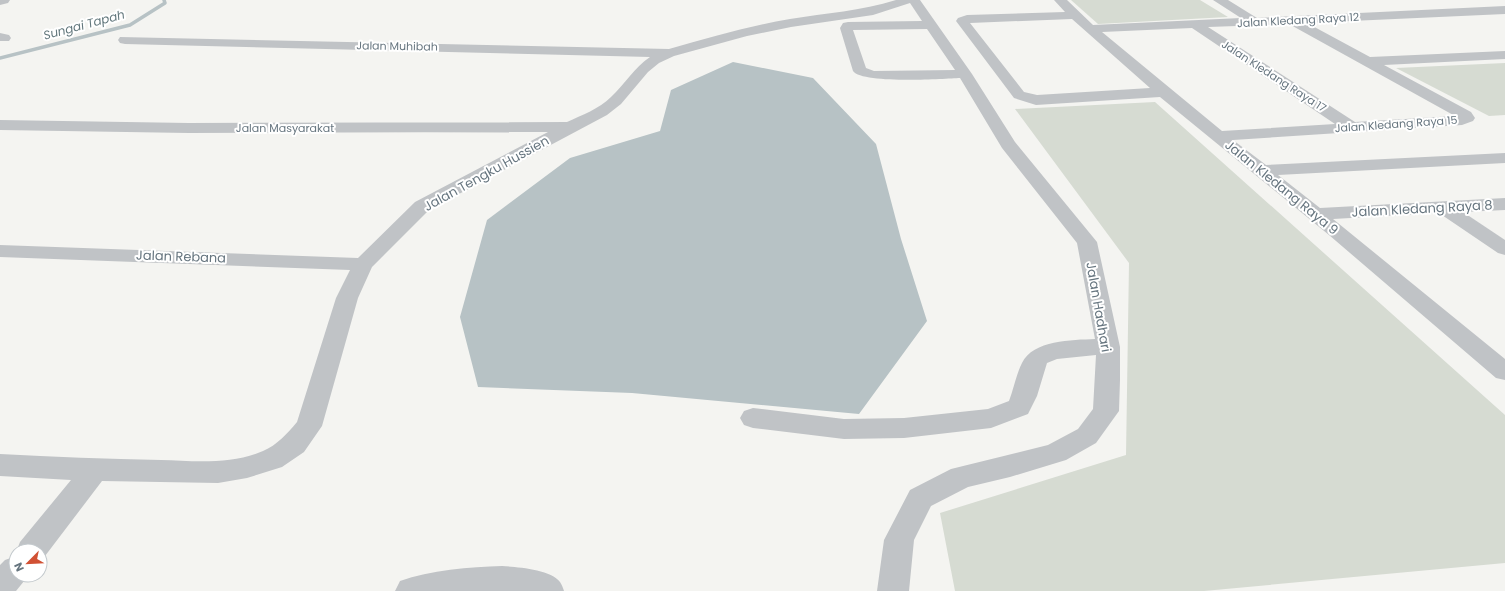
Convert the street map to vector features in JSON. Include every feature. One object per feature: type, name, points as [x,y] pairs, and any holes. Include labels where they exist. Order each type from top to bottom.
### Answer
[{"type":"street","points":[[0,1],[4,0]]},
{"type":"street","name":"Jalan Tengku Hussien","points":[[0,465],[95,470],[218,472],[246,467],[272,458],[294,445],[309,426],[347,298],[363,264],[422,206],[601,112],[616,101],[643,69],[654,60],[669,53],[753,31],[908,0]]},
{"type":"street","name":"Jalan Hadhari","points":[[893,591],[899,540],[920,498],[961,477],[1010,466],[1056,453],[1088,436],[1106,411],[1108,380],[1108,347],[1087,242],[1008,144],[965,74],[928,18],[914,0]]},
{"type":"street","name":"Jalan Hadhari","points":[[925,0],[928,18]]},
{"type":"street","name":"Jalan Kledang Raya 9","points":[[1060,0],[1090,29],[1164,92],[1316,214],[1505,372]]},
{"type":"street","points":[[1219,0],[1256,22]]},
{"type":"street","points":[[1377,4],[1398,14]]},
{"type":"street","points":[[885,5],[908,8],[928,18]]},
{"type":"street","name":"Jalan Kledang Raya 12","points":[[1090,29],[1505,10]]},
{"type":"street","points":[[1075,15],[967,19],[962,21],[1019,95],[1027,98],[1036,100],[1164,92]]},
{"type":"street","points":[[928,18],[848,26],[846,28],[860,71],[873,75],[965,74]]},
{"type":"street","name":"Jalan Kledang Raya 15","points":[[1220,136],[1462,120],[1467,118],[1465,115],[1292,20]]},
{"type":"street","name":"Jalan Kledang Raya 17","points":[[1196,25],[1351,127]]},
{"type":"street","name":"Jalan Muhibah","points":[[125,40],[669,53]]},
{"type":"street","points":[[1370,62],[1505,55]]},
{"type":"street","name":"Jalan Masyarakat","points":[[0,125],[189,128],[570,127]]},
{"type":"street","points":[[1262,171],[1505,158]]},
{"type":"street","name":"Jalan Kledang Raya 8","points":[[1316,214],[1505,204]]},
{"type":"street","points":[[1444,208],[1505,249]]},
{"type":"street","name":"Jalan Rebana","points":[[0,251],[363,264]]},
{"type":"street","points":[[753,418],[844,429],[904,428],[991,418],[1019,407],[1026,392],[1034,361],[1043,355],[1060,350],[1108,347]]},
{"type":"street","points":[[37,543],[95,470]]},
{"type":"street","points":[[0,586],[8,578]]},
{"type":"street","points":[[413,591],[510,578],[544,588]]},
{"type":"shaded area","points":[[1071,0],[1200,0],[1228,17],[1098,24]]},
{"type":"shaded area","points":[[733,62],[813,78],[876,144],[901,239],[927,321],[859,414],[632,393],[478,387],[460,317],[487,220],[570,158],[660,131],[671,90]]},
{"type":"shaded area","points":[[1505,63],[1505,115],[1489,116],[1396,68]]},
{"type":"shaded area","points":[[1155,102],[1505,415],[1505,563],[1204,591],[955,591],[940,513],[1126,455],[1129,263],[1015,109]]},
{"type":"waterway","name":"Sungai Tapah","points":[[0,58],[130,25],[165,3],[164,0]]}]
